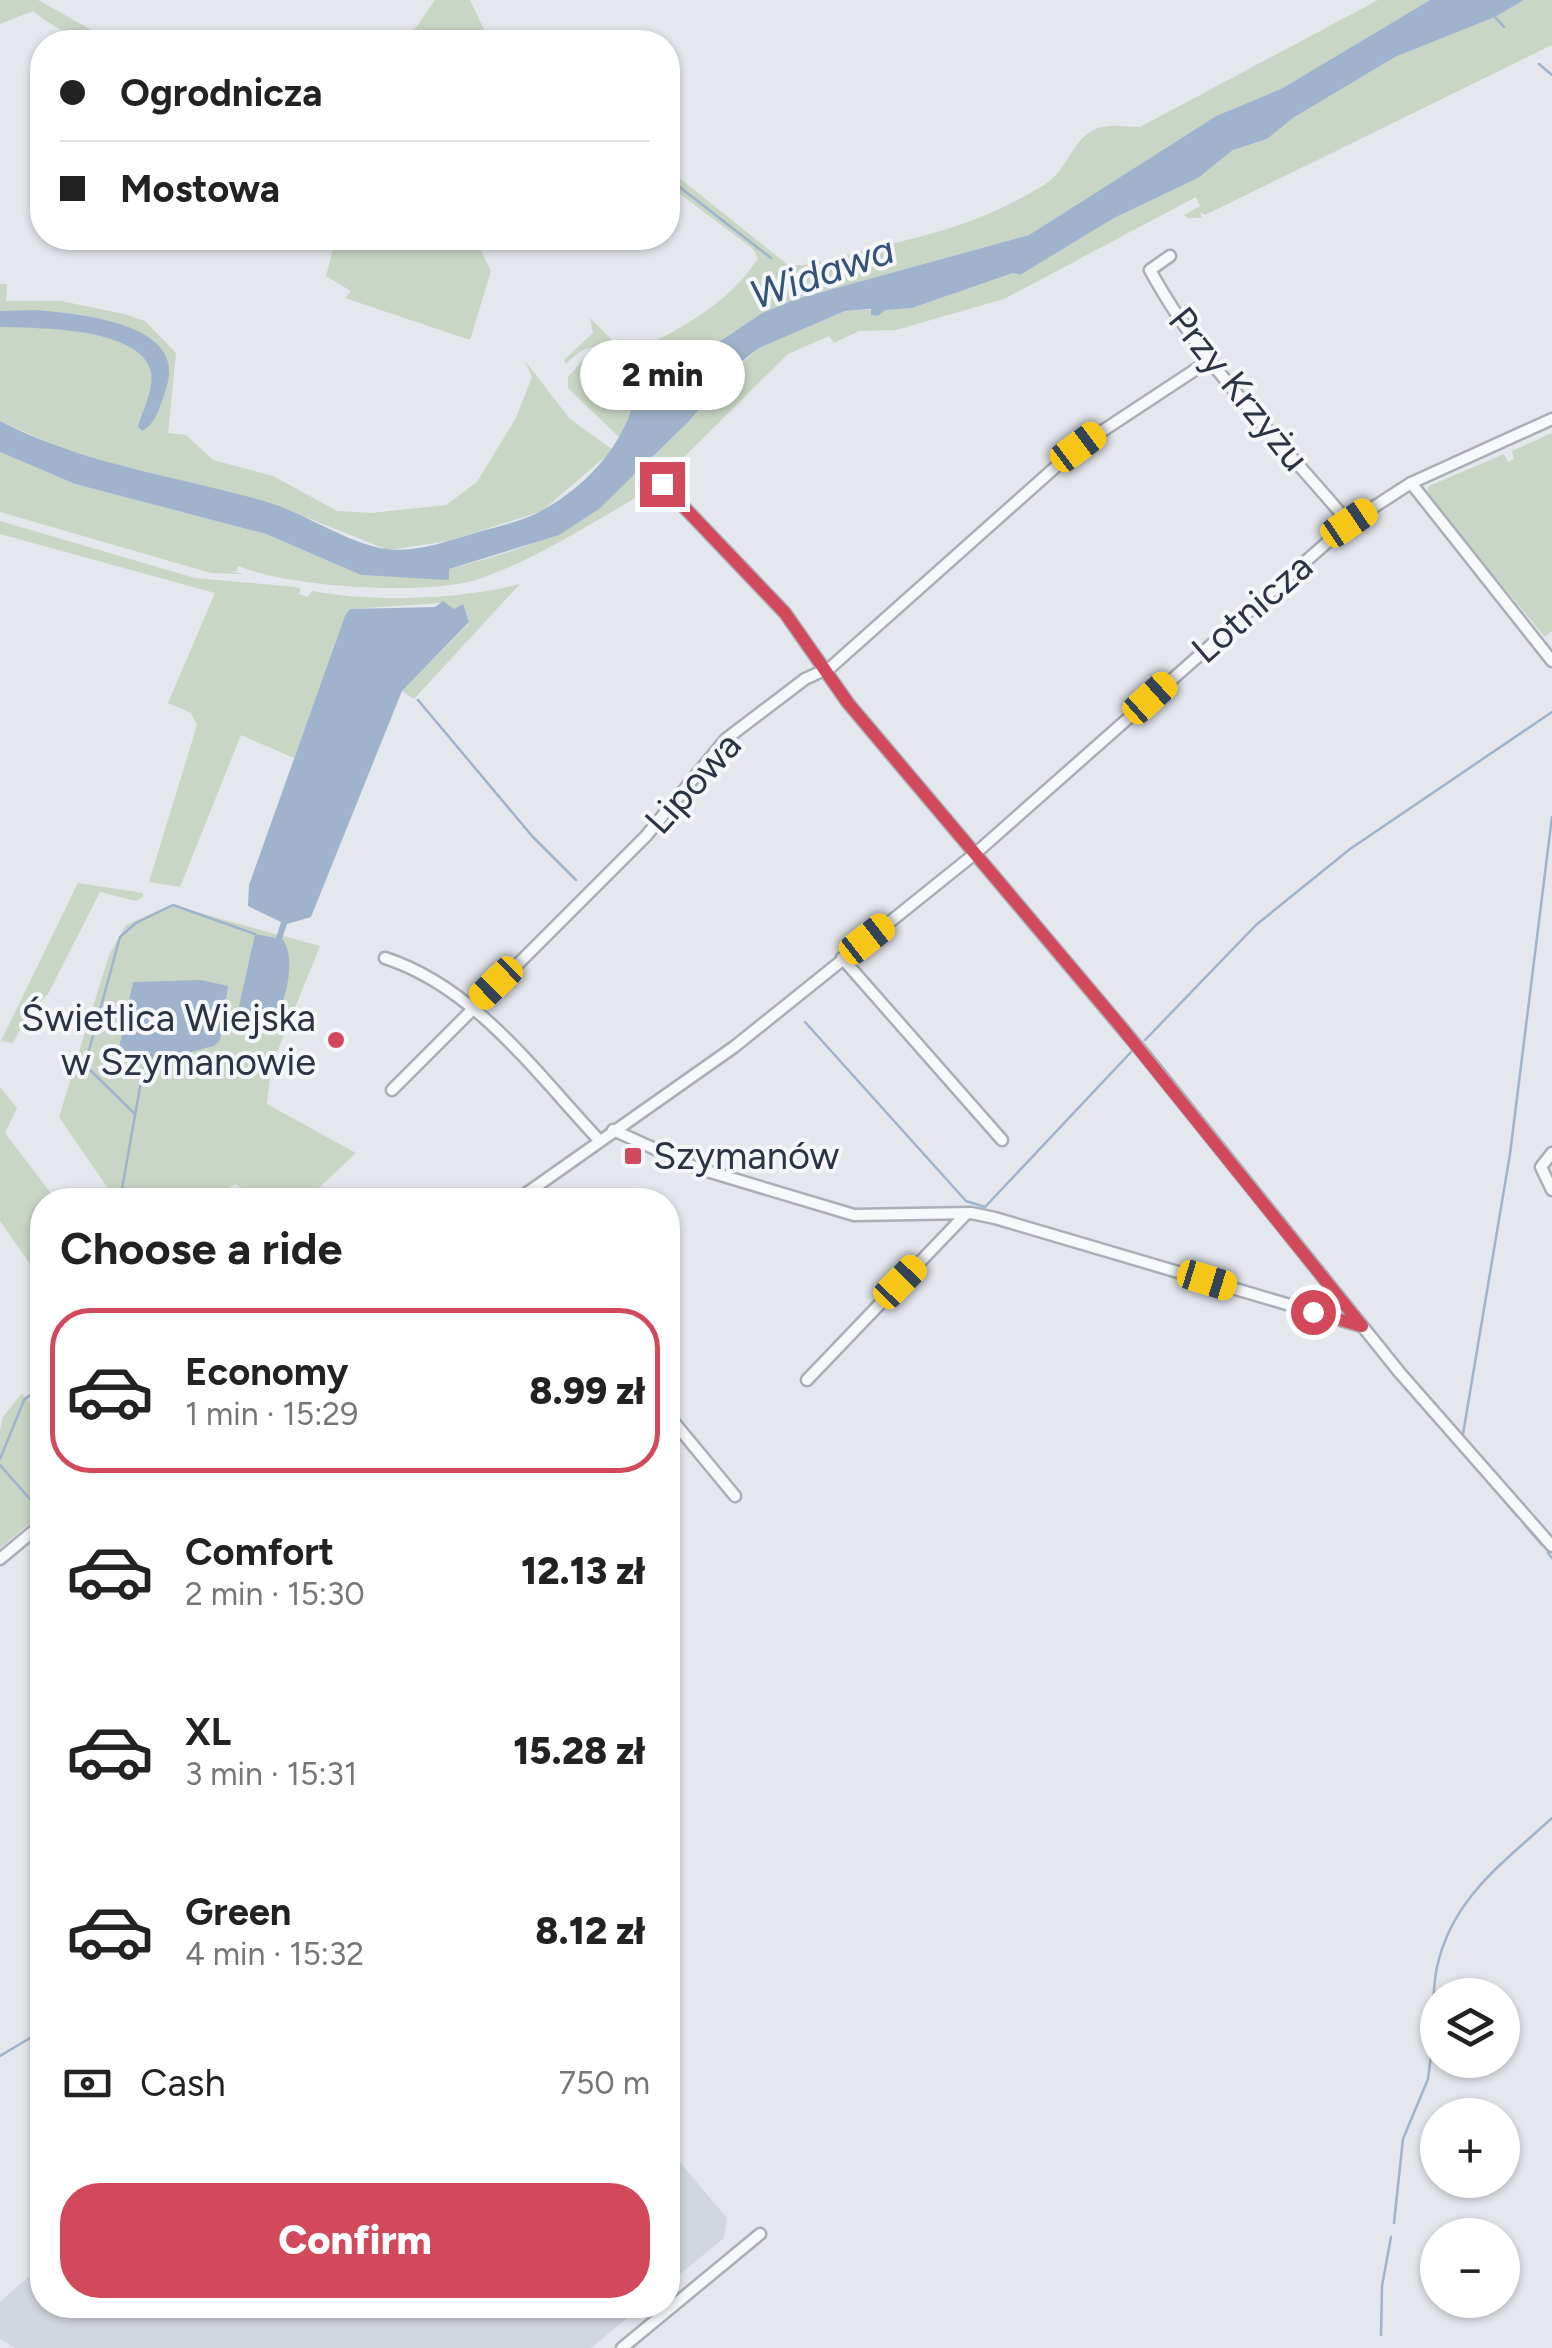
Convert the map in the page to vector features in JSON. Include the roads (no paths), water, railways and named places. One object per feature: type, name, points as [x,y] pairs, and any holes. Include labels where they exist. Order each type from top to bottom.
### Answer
[{"type":"street","name":"Przy Krzyżu","points":[[1170,256],[1150,270],[1210,360],[1349,523]]},
{"type":"street","name":"Lipowa","points":[[392,1090],[646,836],[726,739],[805,679],[824,670],[1078,447],[1210,360]]},
{"type":"street","name":"Lotnicza","points":[[533,1188],[734,1046],[977,852],[1349,523],[1411,483],[1552,419]]},
{"type":"street","points":[[1411,483],[1552,662]]},
{"type":"street","points":[[662,484],[785,613],[824,670],[1362,1326],[1552,1546]]},
{"type":"street","points":[[385,958],[422,971],[472,1006],[606,1136],[696,1168],[854,1215],[966,1214],[1056,1235],[1362,1326]]},
{"type":"street","points":[[842,958],[1002,1140]]},
{"type":"street","points":[[1552,1152],[1541,1167],[1552,1190]]},
{"type":"street","points":[[807,1380],[966,1214]]},
{"type":"street","points":[[680,1429],[736,1496]]},
{"type":"street","points":[[0,1559],[30,1534]]},
{"type":"street","points":[[680,2300],[760,2234]]},
{"type":"street","points":[[622,2348],[658,2318]]},
{"type":"water","points":[[1430,0],[1524,0],[1495,17],[1395,57],[1293,118],[1267,139],[1233,150],[1198,178],[1114,218],[1020,275],[1013,273],[912,308],[885,310],[878,316],[871,315],[871,309],[845,311],[759,348],[737,365],[688,422],[599,509],[559,535],[449,569],[449,580],[361,575],[266,534],[75,484],[0,452],[0,421],[65,449],[267,502],[358,542],[387,549],[429,546],[515,522],[571,492],[619,438],[632,406],[598,380],[609,371],[642,387],[664,379],[762,313],[796,299],[1029,235],[1216,116],[1281,89]]},
{"type":"water","points":[[36,310],[126,326],[147,336],[162,350],[169,369],[165,392],[147,428],[142,431],[138,426],[152,379],[143,357],[109,338],[86,333],[0,327],[0,311]]},
{"type":"water","points":[[443,601],[454,609],[463,604],[469,622],[402,691],[311,917],[287,924],[282,939],[289,959],[287,985],[270,1031],[243,1026],[236,1020],[255,934],[276,938],[281,922],[248,906],[249,885],[345,616],[350,609],[435,607]]},
{"type":"water","points":[[201,980],[228,986],[220,1040],[214,1046],[151,1060],[118,1053],[133,982]]},
{"type":"waterway","points":[[1495,17],[1504,27]]},
{"type":"waterway","points":[[1539,64],[1552,75]]},
{"type":"waterway","name":"Widawa","points":[[680,187],[771,258]]},
{"type":"waterway","points":[[418,700],[532,836],[576,880]]},
{"type":"waterway","points":[[1145,1040],[1256,925],[1350,849],[1552,712]]},
{"type":"waterway","points":[[1463,1434],[1510,1154],[1552,817]]},
{"type":"waterway","points":[[135,1114],[85,1065],[120,937],[136,923],[173,905],[255,934]]},
{"type":"waterway","points":[[805,1022],[966,1201],[985,1207],[1132,1051]]},
{"type":"waterway","points":[[122,1188],[145,1059]]},
{"type":"waterway","points":[[0,1459],[24,1400],[30,1395]]},
{"type":"waterway","points":[[1461,1450],[1471,1461]]},
{"type":"waterway","points":[[0,1465],[30,1499]]},
{"type":"waterway","points":[[1480,1473],[1517,1516]]},
{"type":"waterway","points":[[1524,1524],[1542,1545]]},
{"type":"waterway","points":[[1548,1553],[1552,1558]]},
{"type":"waterway","points":[[1435,1978],[1444,1943],[1467,1901],[1552,1818]]},
{"type":"waterway","points":[[0,2056],[30,2038]]},
{"type":"waterway","points":[[1394,2223],[1403,2139],[1428,2078]]},
{"type":"waterway","points":[[1381,2335],[1382,2286],[1391,2237]]},
{"type":"place","name":"Świetlica Wiejska w Szymanowie","points":[[336,1040]]},
{"type":"place","name":"Szymanów","points":[[633,1156]]}]
